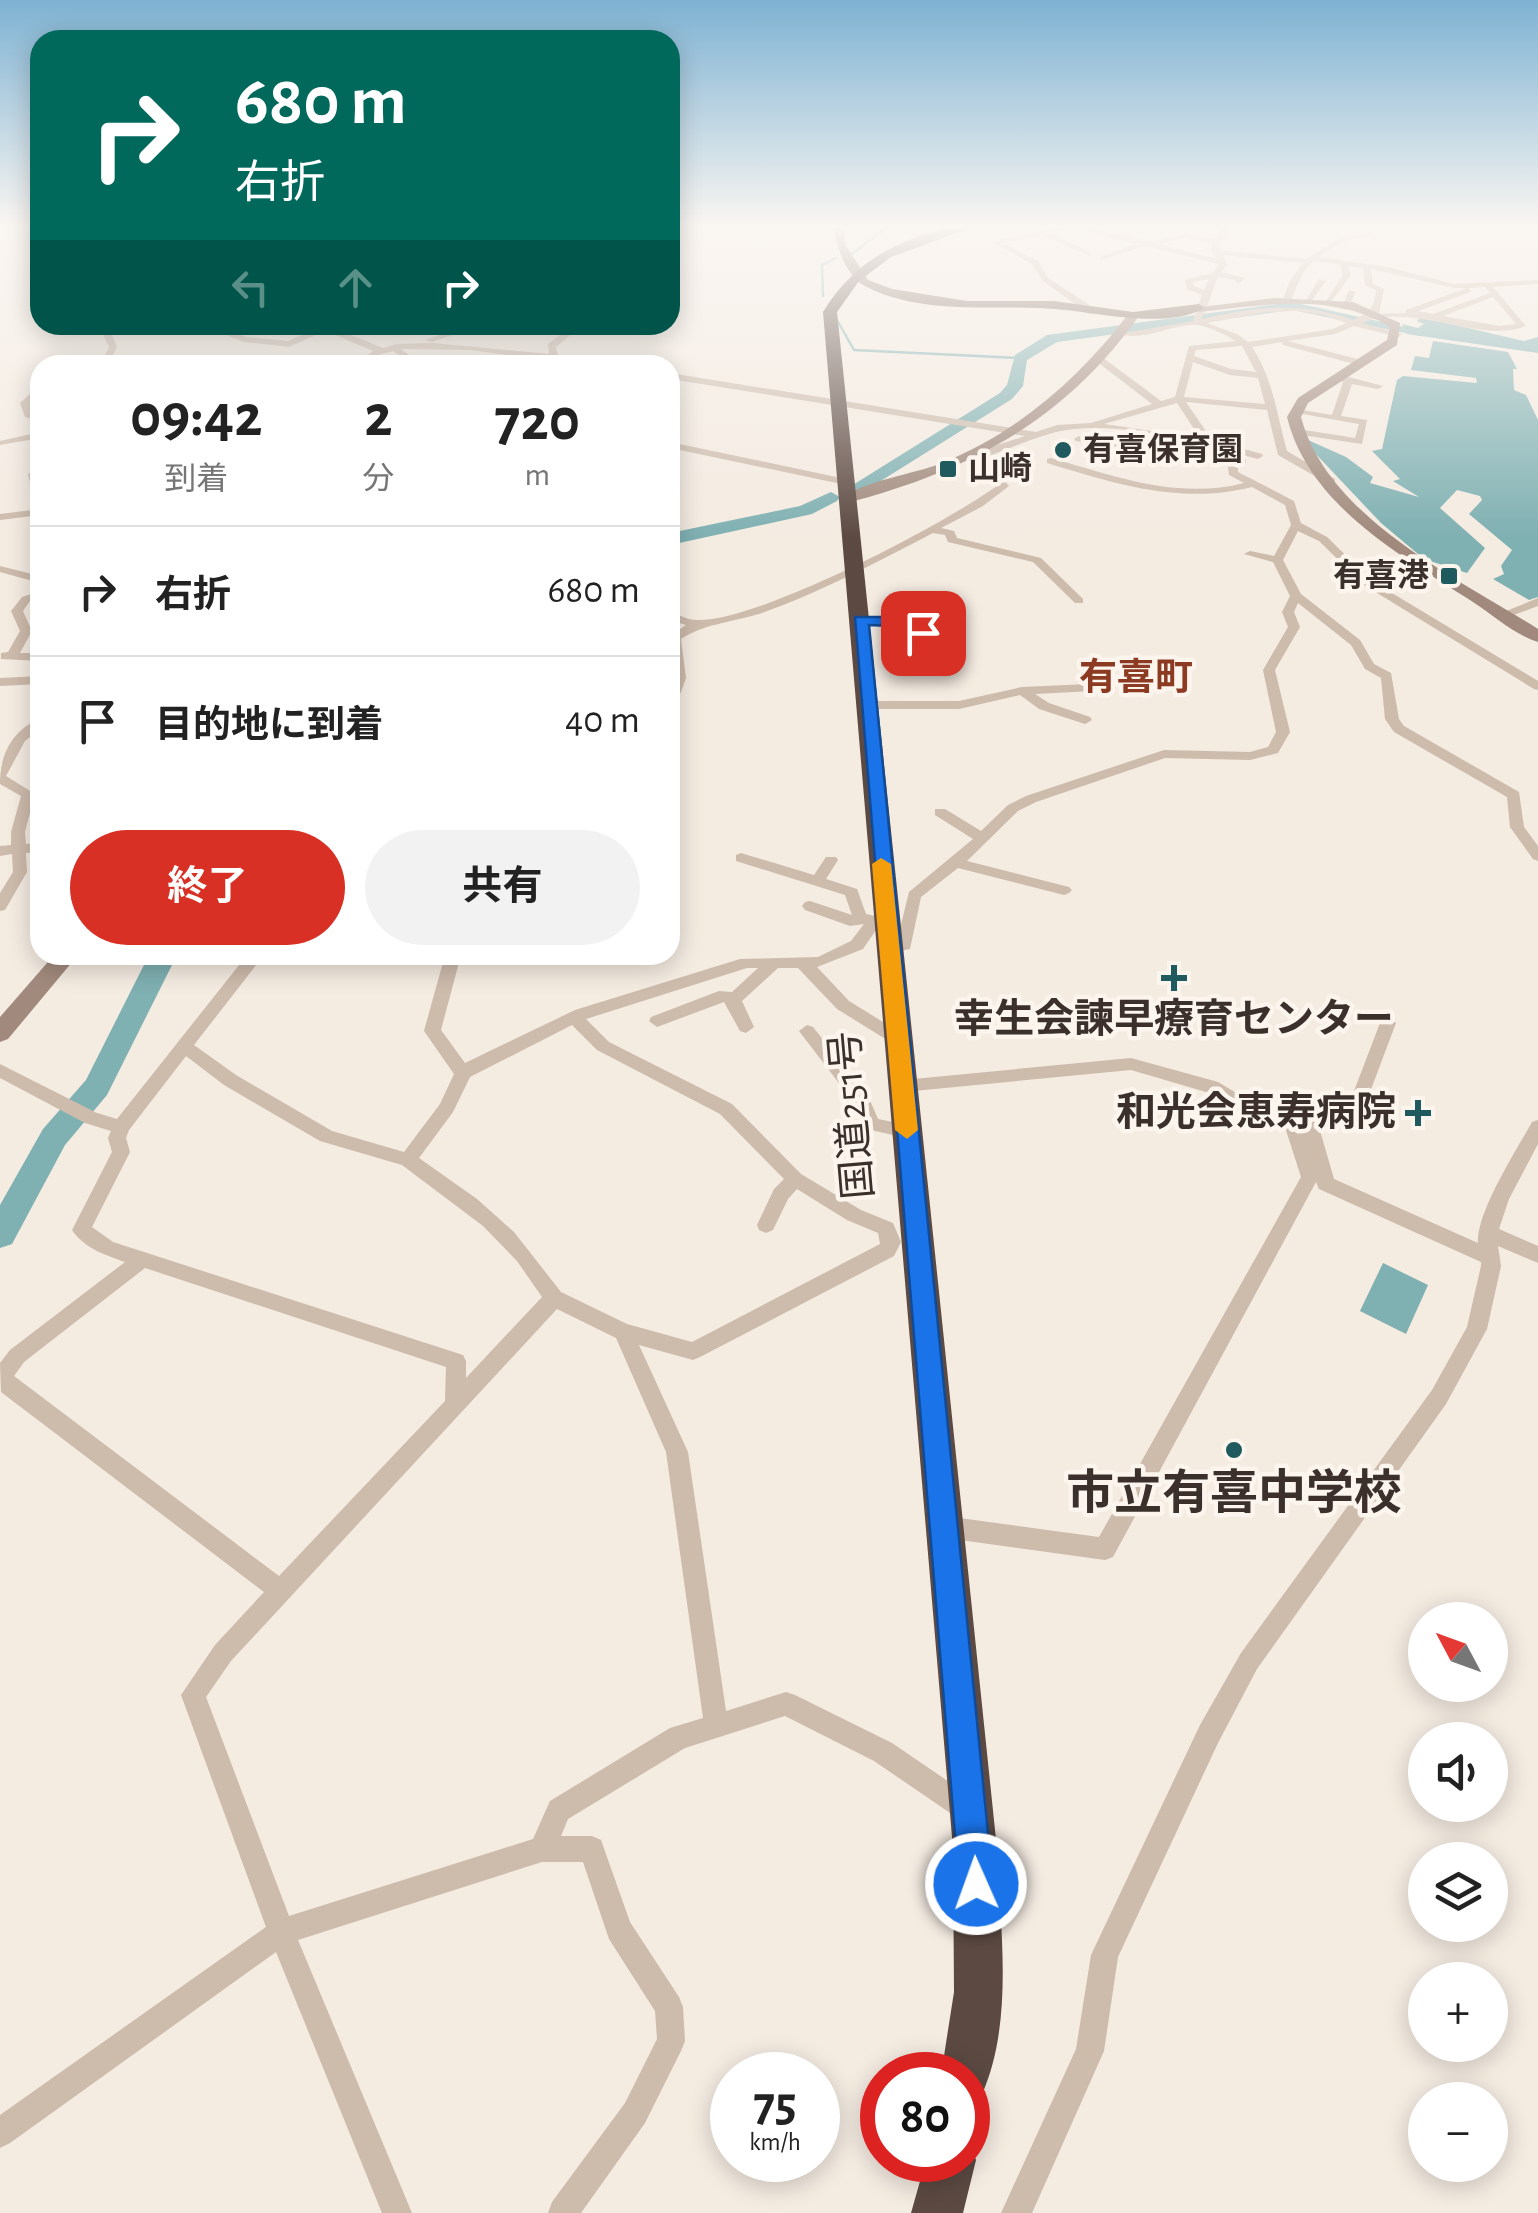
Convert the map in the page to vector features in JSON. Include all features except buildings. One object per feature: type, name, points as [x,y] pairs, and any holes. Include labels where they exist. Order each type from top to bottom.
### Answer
[{"type":"highway","name":"国道251号","points":[[832,331],[857,564],[878,928],[898,1038],[972,1812],[978,1992],[969,2052]]},
{"type":"highway","points":[[938,2213],[946,2182]]},
{"type":"street","points":[[982,453],[1099,359],[1123,331]]},
{"type":"street","points":[[1227,331],[1245,344],[1257,374],[1286,403],[1298,434],[1332,482],[1378,534],[1500,616],[1537,636]]},
{"type":"street","points":[[1208,442],[1180,399],[1183,370],[1196,346],[1280,341],[1337,331]]},
{"type":"street","points":[[1393,331],[1398,334]]},
{"type":"street","points":[[1393,331],[1398,334]]},
{"type":"street","points":[[1498,331],[1538,332]]},
{"type":"street","points":[[1286,403],[1344,380],[1398,334]]},
{"type":"street","points":[[238,335],[289,344],[309,335]]},
{"type":"street","points":[[344,335],[382,351]]},
{"type":"street","points":[[376,355],[449,335]]},
{"type":"street","points":[[554,355],[552,346],[566,335]]},
{"type":"street","points":[[1280,341],[1362,363]]},
{"type":"street","points":[[409,345],[432,348],[475,344],[534,355]]},
{"type":"street","points":[[396,347],[402,355]]},
{"type":"street","points":[[1191,358],[1230,372],[1257,374]]},
{"type":"street","points":[[1099,359],[1158,404]]},
{"type":"street","points":[[680,378],[1037,436]]},
{"type":"street","points":[[1344,380],[1378,386]]},
{"type":"street","points":[[1336,418],[1344,380]]},
{"type":"street","points":[[1086,426],[1180,399],[1286,403],[1364,422],[1359,442],[1277,432]]},
{"type":"street","points":[[1282,453],[1277,432],[1286,403]]},
{"type":"street","points":[[680,447],[847,490],[982,453],[1052,428],[1086,426],[1208,442],[1258,456]]},
{"type":"street","points":[[2,443],[30,437]]},
{"type":"street","points":[[1080,439],[1233,465],[1282,453],[1332,482]]},
{"type":"street","points":[[680,456],[691,450]]},
{"type":"street","points":[[680,619],[696,624],[725,620],[857,564],[1001,491],[1004,486],[982,462],[982,453]]},
{"type":"street","points":[[1050,461],[1173,494],[1218,492],[1255,482]]},
{"type":"street","points":[[1233,465],[1233,473],[1290,503],[1296,525],[1277,560]]},
{"type":"street","points":[[0,517],[30,510]]},
{"type":"street","points":[[1296,525],[1323,539],[1368,584],[1538,686]]},
{"type":"street","points":[[931,528],[950,534],[952,540],[1037,560],[1079,601]]},
{"type":"street","points":[[1250,554],[1277,560],[1296,596],[1356,644],[1368,666],[1386,676],[1392,719],[1399,728],[1514,795],[1517,827],[1538,856]]},
{"type":"street","points":[[0,570],[30,578]]},
{"type":"street","points":[[810,906],[878,928],[904,945],[914,894],[955,864],[1013,808],[1164,754],[1250,756],[1273,750],[1284,732],[1268,670],[1294,628],[1288,612],[1296,596]]},
{"type":"street","points":[[6,656],[26,631],[17,611],[30,597]]},
{"type":"street","points":[[1500,616],[1538,602]]},
{"type":"street","points":[[861,620],[893,622],[923,633]]},
{"type":"street","points":[[680,635],[696,624]]},
{"type":"street","points":[[0,682],[30,680]]},
{"type":"street","points":[[867,704],[959,705],[1022,691],[1089,688]]},
{"type":"street","points":[[1022,691],[1044,706],[1085,720]]},
{"type":"street","points":[[0,906],[20,872],[18,832],[28,794],[0,776],[19,739],[30,730]]},
{"type":"street","points":[[940,812],[982,838]]},
{"type":"street","points":[[0,851],[30,848]]},
{"type":"street","points":[[741,858],[852,892],[878,928]]},
{"type":"street","points":[[818,880],[831,860]]},
{"type":"street","points":[[955,864],[1064,890]]},
{"type":"street","points":[[408,1160],[446,1108],[463,1072],[574,1017],[746,962],[820,962],[857,944],[878,928]]},
{"type":"street","points":[[733,1000],[773,964]]},
{"type":"street","points":[[804,964],[843,1005],[898,1038]]},
{"type":"street","points":[[0,1033],[58,965]]},
{"type":"street","points":[[248,965],[121,1126],[117,1138],[121,1152],[81,1230],[107,1248],[456,1361],[455,1401]]},
{"type":"street","points":[[450,965],[432,1031],[463,1072]]},
{"type":"street","points":[[657,1021],[725,995],[733,1000],[746,1027]]},
{"type":"street","points":[[186,1048],[230,1080],[326,1136],[408,1160],[482,1210],[538,1271],[554,1298],[623,1332],[693,1351],[886,1250],[891,1242],[886,1228],[854,1215],[795,1179],[726,1109],[603,1046],[574,1017]]},
{"type":"street","points":[[903,1086],[1131,1064],[1212,1087],[1247,1108],[1300,1123],[1339,1113],[1362,1095],[1388,1024]]},
{"type":"street","points":[[807,1031],[862,1101],[872,1124],[907,1131]]},
{"type":"street","points":[[0,1070],[91,1118],[121,1126]]},
{"type":"street","points":[[1300,1123],[1326,1184],[1489,1245],[1538,1255]]},
{"type":"street","points":[[945,1528],[1104,1549],[1310,1177],[1300,1123]]},
{"type":"street","points":[[1016,2213],[1090,2051],[1105,1955],[1209,1734],[1250,1661],[1309,1572],[1438,1396],[1477,1329],[1500,1199],[1538,1127]]},
{"type":"street","points":[[766,1225],[781,1194],[795,1179]]},
{"type":"street","points":[[144,1258],[17,1356],[3,1375],[8,1385],[282,1592]]},
{"type":"street","points":[[397,2213],[281,1932],[192,1695],[223,1654],[554,1298]]},
{"type":"street","points":[[623,1332],[677,1452],[716,1726]]},
{"type":"street","points":[[542,1849],[559,1810],[679,1737],[786,1704],[883,1752],[972,1812]]},
{"type":"street","points":[[0,2133],[281,1932],[542,1849],[592,1850],[620,1928],[669,2007],[670,2041],[634,2113],[563,2213]]},
{"type":"water","points":[[1406,331],[1482,331],[1524,341],[1538,337],[1538,353]]},
{"type":"water","points":[[1433,341],[1508,352],[1517,369],[1513,369],[1514,390],[1526,395],[1538,420],[1538,597],[1529,600],[1493,579],[1504,574],[1501,566],[1512,550],[1469,514],[1482,500],[1480,496],[1457,490],[1440,508],[1485,548],[1467,573],[1424,559],[1381,523],[1312,450],[1308,440],[1346,457],[1373,477],[1370,483],[1419,497],[1393,481],[1400,479],[1372,451],[1382,449],[1397,380],[1403,376],[1477,383],[1476,378],[1411,370],[1415,356],[1429,358]]},
{"type":"water","points":[[1383,1263],[1428,1285],[1406,1334],[1360,1311]]},
{"type":"waterway","points":[[843,331],[854,350],[1020,358]]},
{"type":"waterway","points":[[857,488],[1006,396],[1015,386],[1020,358],[1052,338],[1092,331]]},
{"type":"waterway","points":[[680,537],[806,510],[831,497]]},
{"type":"waterway","points":[[0,1235],[54,1137],[97,1087],[158,965]]},
{"type":"slow traffic","points":[[881,864],[907,1130]]},
{"type":"place","name":"有喜保育園","points":[[1063,450]]},
{"type":"place","name":"山崎","points":[[948,469]]},
{"type":"place","name":"有喜港","points":[[1449,576]]},
{"type":"place","name":"幸生会諫早療育センター","points":[[1174,978]]},
{"type":"place","name":"和光会恵寿病院","points":[[1418,1113]]},
{"type":"place","name":"市立有喜中学校","points":[[1234,1450]]},
{"type":"district","name":"有喜町","points":[[1136,679]]},
{"type":"route","points":[[923,633],[893,622],[861,620],[871,764],[976,1884]]}]
